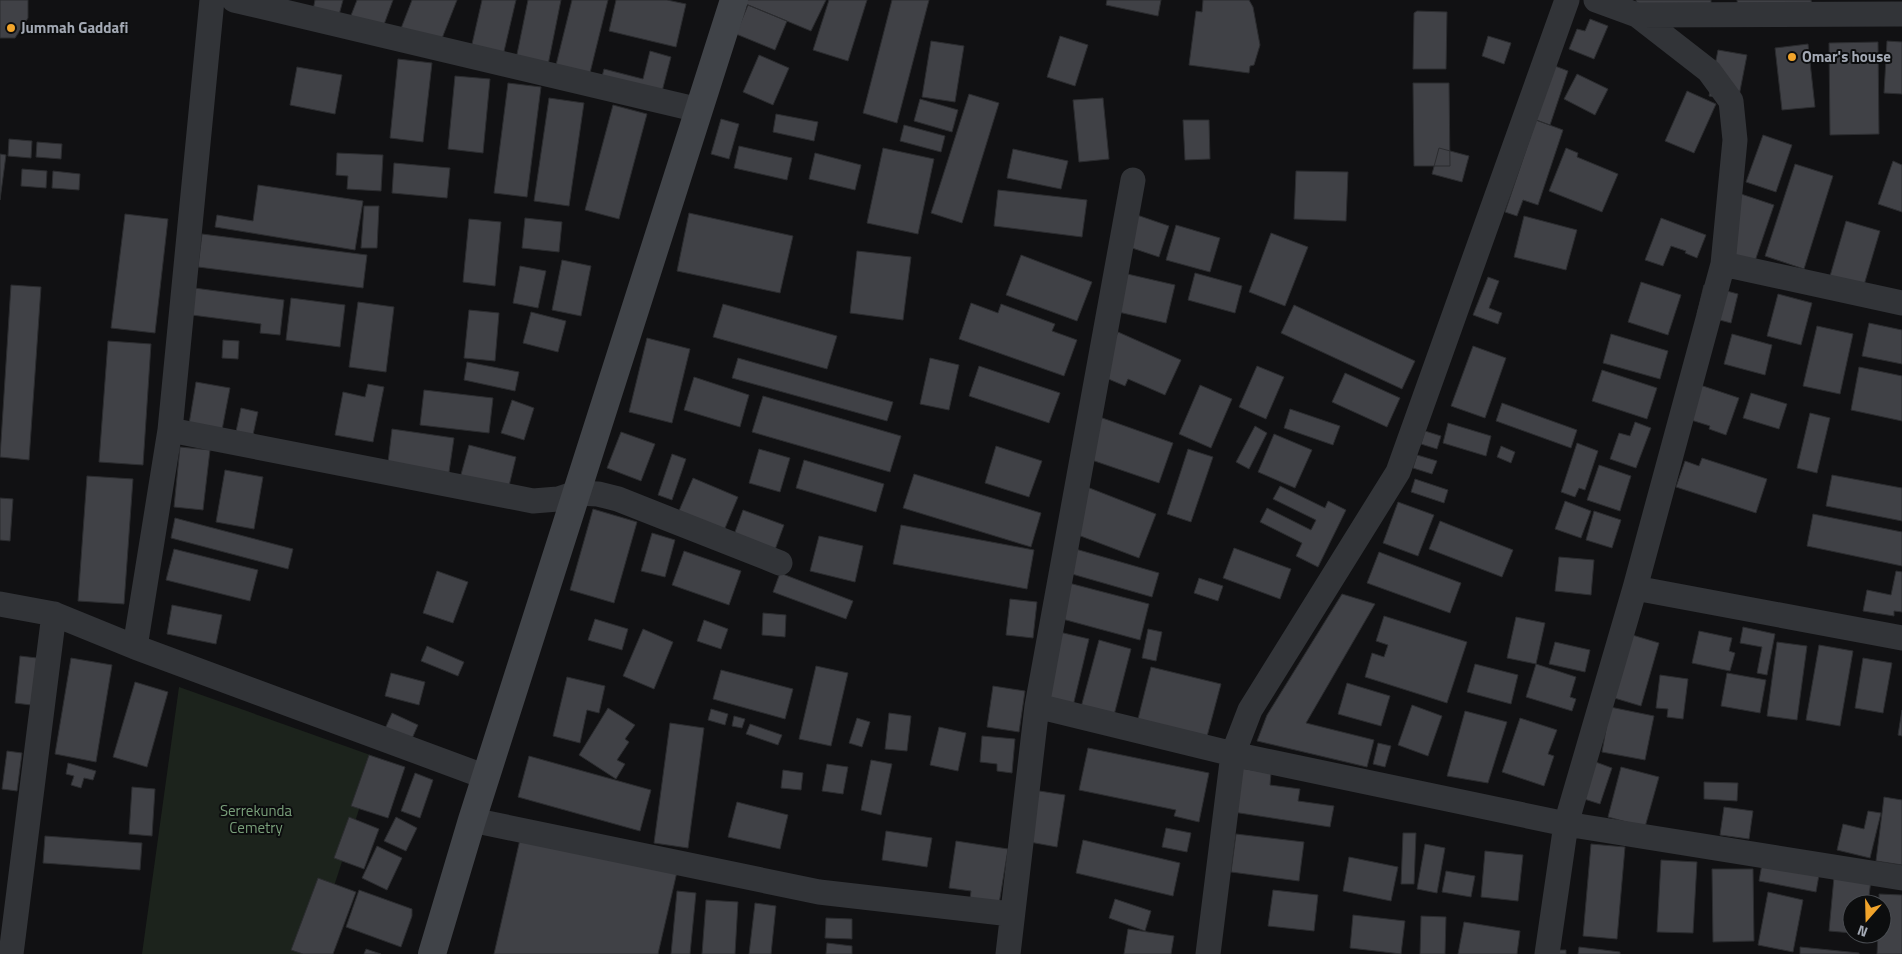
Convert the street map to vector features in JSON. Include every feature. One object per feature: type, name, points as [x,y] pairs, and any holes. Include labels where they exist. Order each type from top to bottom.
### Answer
[{"type":"street","points":[[135,647],[170,430],[212,0]]},
{"type":"street","points":[[234,0],[699,110]]},
{"type":"street","points":[[432,954],[472,820],[734,0]]},
{"type":"street","points":[[1208,954],[1233,754],[1250,710],[1398,472],[1567,0]]},
{"type":"street","points":[[1547,954],[1566,824],[1635,588],[1723,264],[1736,140],[1731,101],[1709,70],[1637,15],[1596,0]]},
{"type":"street","points":[[1637,15],[1902,14]]},
{"type":"street","points":[[1008,954],[1011,914],[1037,706],[1133,180]]},
{"type":"street","points":[[1723,264],[1902,303]]},
{"type":"street","points":[[170,430],[533,501],[558,498],[576,493],[598,494],[618,499],[780,563]]},
{"type":"street","points":[[1635,588],[1902,638]]},
{"type":"street","points":[[0,604],[54,614],[135,647],[486,777]]},
{"type":"street","points":[[11,954],[8,898],[54,614]]},
{"type":"street","points":[[1037,706],[1233,754],[1566,824],[1902,878]]},
{"type":"street","points":[[472,820],[819,892],[1011,914]]},
{"type":"green space","name":"Serrekunda Cemetry","points":[[179,687],[376,757],[312,954],[142,954]]},
{"type":"building","name":"Jummah Gaddafi","points":[[0,0],[28,0],[28,18],[15,38],[0,38]]},
{"type":"building","points":[[315,0],[343,0],[339,15],[313,10]]},
{"type":"building","points":[[357,0],[393,0],[382,30],[350,18]]},
{"type":"building","points":[[412,0],[457,0],[439,46],[400,31]]},
{"type":"building","points":[[482,0],[516,0],[502,60],[470,53]]},
{"type":"building","points":[[528,0],[561,0],[547,70],[515,64]]},
{"type":"building","points":[[572,0],[608,0],[588,81],[554,73]]},
{"type":"building","points":[[616,0],[667,0],[686,4],[676,47],[609,31]]},
{"type":"building","points":[[736,0],[826,0],[811,31]]},
{"type":"building","points":[[829,0],[867,0],[848,61],[813,50]]},
{"type":"building","points":[[892,0],[929,0],[897,123],[863,113]]},
{"type":"building","points":[[1107,0],[1161,0],[1158,16],[1106,5]]},
{"type":"building","points":[[1203,0],[1249,0],[1253,7],[1260,45],[1254,65],[1250,66],[1249,73],[1189,65],[1196,11],[1202,12]]},
{"type":"building","points":[[1636,0],[1711,0],[1711,4],[1637,7]]},
{"type":"building","points":[[1737,0],[1811,0],[1812,6],[1739,15]]},
{"type":"building","points":[[748,5],[787,21],[775,50],[736,34]]},
{"type":"building","points":[[1417,11],[1447,12],[1446,69],[1413,69],[1414,13]]},
{"type":"building","points":[[1590,19],[1608,26],[1594,59],[1569,49],[1577,29],[1585,31]]},
{"type":"building","points":[[1060,36],[1088,45],[1075,86],[1047,77]]},
{"type":"building","points":[[1488,36],[1511,43],[1504,64],[1482,56]]},
{"type":"building","points":[[931,41],[964,46],[955,102],[922,97]]},
{"type":"building","points":[[1887,41],[1902,42],[1902,94],[1884,93]]},
{"type":"building","points":[[1878,42],[1879,134],[1830,135],[1829,43]]},
{"type":"building","points":[[1808,44],[1815,107],[1782,110],[1775,48]]},
{"type":"building","points":[[1718,50],[1747,55],[1738,101],[1709,96]]},
{"type":"building","points":[[650,51],[671,57],[660,99],[600,84],[604,69],[643,79]]},
{"type":"building","points":[[759,55],[789,68],[773,105],[743,92]]},
{"type":"building","points":[[398,59],[432,63],[423,142],[390,138]]},
{"type":"building","points":[[1555,66],[1568,71],[1550,125],[1536,120]]},
{"type":"building","points":[[297,67],[342,75],[335,114],[290,105]]},
{"type":"building","points":[[1577,74],[1608,89],[1595,115],[1564,99]]},
{"type":"building","points":[[455,76],[490,79],[483,153],[448,149]]},
{"type":"building","points":[[508,83],[541,87],[527,197],[494,193]]},
{"type":"building","points":[[1413,83],[1449,83],[1450,166],[1414,166]]},
{"type":"building","points":[[1687,91],[1716,104],[1694,153],[1665,141]]},
{"type":"building","points":[[969,94],[999,103],[962,223],[931,213]]},
{"type":"building","points":[[549,98],[584,103],[569,206],[534,201]]},
{"type":"building","points":[[1103,98],[1109,159],[1079,162],[1073,100]]},
{"type":"building","points":[[920,99],[958,110],[952,132],[914,121]]},
{"type":"building","points":[[613,105],[647,114],[619,219],[585,210]]},
{"type":"building","points":[[776,114],[818,122],[814,141],[773,132]]},
{"type":"building","points":[[721,119],[739,124],[729,159],[711,154]]},
{"type":"building","points":[[1183,120],[1209,120],[1210,159],[1185,160]]},
{"type":"building","points":[[1536,120],[1563,130],[1538,205],[1523,200],[1517,216],[1505,212]]},
{"type":"building","points":[[904,125],[945,136],[941,152],[900,141]]},
{"type":"building","points":[[1763,135],[1792,145],[1776,192],[1746,182]]},
{"type":"building","points":[[9,139],[32,141],[31,158],[8,156]]},
{"type":"building","points":[[37,142],[62,144],[61,159],[36,157]]},
{"type":"building","points":[[739,146],[792,158],[787,180],[734,168]]},
{"type":"building","points":[[883,148],[934,159],[918,234],[867,223]]},
{"type":"building","points":[[1439,148],[1469,156],[1462,182],[1432,174]]},
{"type":"building","points":[[1566,148],[1578,153],[1577,157],[1618,174],[1602,212],[1549,191]]},
{"type":"building","points":[[1013,149],[1068,161],[1061,189],[1007,178]]},
{"type":"building","points":[[337,153],[383,155],[381,191],[347,189],[348,176],[336,175]]},
{"type":"building","points":[[815,153],[861,165],[855,190],[809,179]]},
{"type":"building","points":[[0,154],[6,155],[0,200]]},
{"type":"building","points":[[1893,161],[1902,165],[1902,212],[1878,204]]},
{"type":"building","points":[[394,163],[450,168],[447,198],[392,193]]},
{"type":"building","points":[[1795,164],[1833,176],[1804,269],[1765,256]]},
{"type":"building","points":[[22,169],[47,171],[46,188],[21,186]]},
{"type":"building","points":[[53,171],[80,174],[79,190],[52,188]]},
{"type":"building","points":[[1296,171],[1348,172],[1346,221],[1294,219]]},
{"type":"building","points":[[258,185],[363,201],[355,250],[215,227],[217,215],[253,221]]},
{"type":"building","points":[[998,190],[1087,200],[1082,237],[994,226]]},
{"type":"building","points":[[1738,193],[1774,205],[1754,264],[1718,252]]},
{"type":"building","points":[[364,206],[379,206],[377,248],[361,248]]},
{"type":"building","points":[[689,213],[793,236],[780,293],[677,271]]},
{"type":"building","points":[[125,214],[168,219],[155,333],[111,328]]},
{"type":"building","points":[[1134,214],[1169,226],[1159,257],[1123,245]]},
{"type":"building","points":[[1524,216],[1577,230],[1566,270],[1514,257]]},
{"type":"building","points":[[525,218],[562,222],[559,252],[522,248]]},
{"type":"building","points":[[1661,218],[1706,235],[1697,258],[1685,253],[1686,251],[1671,246],[1663,266],[1645,260]]},
{"type":"building","points":[[469,219],[501,222],[495,286],[463,282]]},
{"type":"building","points":[[1846,221],[1880,231],[1864,285],[1830,276]]},
{"type":"building","points":[[1176,225],[1220,238],[1210,272],[1166,260]]},
{"type":"building","points":[[1271,233],[1308,247],[1285,306],[1249,292]]},
{"type":"building","points":[[202,234],[367,255],[363,288],[198,267]]},
{"type":"building","points":[[857,251],[911,257],[903,320],[850,313]]},
{"type":"building","points":[[1021,255],[1092,282],[1077,321],[1006,295]]},
{"type":"building","points":[[562,260],[591,266],[581,316],[552,310]]},
{"type":"building","points":[[520,266],[546,271],[538,308],[513,303]]},
{"type":"building","points":[[1123,273],[1175,285],[1166,323],[1114,311]]},
{"type":"building","points":[[1195,273],[1242,286],[1235,313],[1188,300]]},
{"type":"building","points":[[1488,277],[1499,281],[1489,308],[1502,313],[1498,324],[1473,315]]},
{"type":"building","points":[[1641,282],[1681,295],[1668,335],[1628,322]]},
{"type":"building","points":[[11,285],[41,287],[29,460],[0,457]]},
{"type":"building","points":[[1704,285],[1738,294],[1731,323],[1697,314]]},
{"type":"building","points":[[187,287],[284,300],[280,335],[260,333],[261,324],[184,314]]},
{"type":"building","points":[[1778,294],[1812,303],[1801,345],[1767,336]]},
{"type":"building","points":[[291,298],[345,305],[340,347],[286,340]]},
{"type":"building","points":[[358,302],[394,307],[386,372],[349,367]]},
{"type":"building","points":[[971,303],[998,313],[1001,304],[1055,324],[1052,331],[1077,340],[1064,376],[959,339]]},
{"type":"building","points":[[723,304],[837,336],[827,369],[713,337]]},
{"type":"building","points":[[1294,305],[1415,361],[1402,389],[1281,333]]},
{"type":"building","points":[[469,310],[499,313],[495,361],[464,358]]},
{"type":"building","points":[[531,312],[566,321],[558,352],[523,343]]},
{"type":"building","points":[[1869,323],[1902,330],[1902,364],[1862,356]]},
{"type":"building","points":[[1817,326],[1853,334],[1840,394],[1803,386]]},
{"type":"building","points":[[1118,332],[1181,360],[1165,395],[1128,379],[1125,386],[1099,375]]},
{"type":"building","points":[[1611,334],[1668,351],[1660,379],[1603,363]]},
{"type":"building","points":[[1732,334],[1772,345],[1765,375],[1724,364]]},
{"type":"building","points":[[647,338],[690,349],[672,423],[629,412]]},
{"type":"building","points":[[223,340],[239,341],[238,359],[222,358]]},
{"type":"building","points":[[108,341],[151,344],[143,465],[99,462]]},
{"type":"building","points":[[1473,346],[1506,358],[1485,418],[1451,406]]},
{"type":"building","points":[[738,358],[893,402],[887,421],[732,378]]},
{"type":"building","points":[[930,358],[959,365],[949,410],[920,404]]},
{"type":"building","points":[[467,362],[519,372],[515,391],[464,380]]},
{"type":"building","points":[[979,366],[1060,393],[1049,423],[969,396]]},
{"type":"building","points":[[1257,366],[1284,377],[1266,419],[1239,407]]},
{"type":"building","points":[[1859,367],[1902,376],[1902,421],[1851,410]]},
{"type":"building","points":[[1602,370],[1657,388],[1647,419],[1592,401]]},
{"type":"building","points":[[1345,373],[1400,398],[1387,427],[1332,402]]},
{"type":"building","points":[[694,377],[749,395],[740,427],[684,410]]},
{"type":"building","points":[[196,382],[230,388],[222,430],[189,424]]},
{"type":"building","points":[[368,384],[384,387],[373,442],[335,435],[343,392],[365,397]]},
{"type":"building","points":[[1200,385],[1232,399],[1211,448],[1179,434]]},
{"type":"building","points":[[1700,385],[1739,398],[1726,435],[1709,429],[1710,426],[1688,419]]},
{"type":"building","points":[[424,390],[493,398],[489,433],[420,425]]},
{"type":"building","points":[[1751,393],[1787,404],[1779,429],[1743,418]]},
{"type":"building","points":[[763,396],[901,436],[890,472],[752,432]]},
{"type":"building","points":[[512,400],[534,408],[524,440],[501,433]]},
{"type":"building","points":[[1502,403],[1577,430],[1571,448],[1496,421]]},
{"type":"building","points":[[241,408],[258,412],[251,444],[234,441]]},
{"type":"building","points":[[1290,409],[1340,426],[1333,445],[1284,428]]},
{"type":"building","points":[[1810,413],[1830,418],[1817,473],[1797,468]]},
{"type":"building","points":[[1091,414],[1173,443],[1159,483],[1077,455]]},
{"type":"building","points":[[1635,422],[1651,428],[1636,468],[1610,459],[1619,433],[1630,436]]},
{"type":"building","points":[[1448,423],[1491,436],[1486,456],[1443,443]]},
{"type":"building","points":[[1255,426],[1267,433],[1249,469],[1236,462]]},
{"type":"building","points":[[392,429],[454,438],[448,479],[387,471]]},
{"type":"building","points":[[1425,431],[1441,436],[1437,449],[1421,444]]},
{"type":"building","points":[[621,432],[655,444],[641,481],[607,468]]},
{"type":"building","points":[[1274,434],[1312,450],[1295,488],[1258,472]]},
{"type":"building","points":[[1577,443],[1598,451],[1585,490],[1579,488],[1575,497],[1561,492]]},
{"type":"building","points":[[469,445],[516,457],[507,494],[459,482]]},
{"type":"building","points":[[996,446],[1042,461],[1029,497],[985,483]]},
{"type":"building","points":[[1501,446],[1515,452],[1511,463],[1497,457]]},
{"type":"building","points":[[180,447],[210,450],[203,510],[174,507]]},
{"type":"building","points":[[759,449],[790,458],[780,492],[749,483]]},
{"type":"building","points":[[1188,449],[1213,457],[1191,522],[1167,514]]},
{"type":"building","points":[[672,454],[686,459],[672,500],[658,495]]},
{"type":"building","points":[[1417,455],[1437,461],[1432,474],[1413,468]]},
{"type":"building","points":[[1702,458],[1767,479],[1756,513],[1676,487],[1685,461],[1699,466]]},
{"type":"building","points":[[804,460],[884,484],[876,512],[796,488]]},
{"type":"building","points":[[1599,465],[1631,476],[1620,511],[1587,500]]},
{"type":"building","points":[[225,470],[263,477],[254,529],[216,522]]},
{"type":"building","points":[[914,474],[1041,513],[1031,547],[903,508]]},
{"type":"building","points":[[1832,475],[1902,488],[1902,521],[1826,506]]},
{"type":"building","points":[[87,476],[133,479],[124,604],[78,601]]},
{"type":"building","points":[[693,478],[738,497],[723,533],[678,513]]},
{"type":"building","points":[[1415,479],[1448,490],[1444,503],[1411,492]]},
{"type":"building","points":[[1280,486],[1325,508],[1328,501],[1346,510],[1318,567],[1296,556],[1302,543],[1260,522],[1267,508],[1311,530],[1316,520],[1273,499]]},
{"type":"building","points":[[1087,487],[1156,514],[1139,558],[1070,532]]},
{"type":"building","points":[[0,498],[13,499],[10,541],[0,540]]},
{"type":"building","points":[[1565,501],[1591,511],[1581,538],[1555,529]]},
{"type":"building","points":[[1398,502],[1434,515],[1418,556],[1383,543]]},
{"type":"building","points":[[593,509],[637,522],[614,603],[570,590]]},
{"type":"building","points":[[743,510],[784,525],[772,558],[731,543]]},
{"type":"building","points":[[1594,511],[1621,520],[1612,548],[1586,540]]},
{"type":"building","points":[[1813,514],[1902,532],[1902,566],[1807,546]]},
{"type":"building","points":[[175,518],[293,549],[288,569],[171,538]]},
{"type":"building","points":[[1440,521],[1513,550],[1502,577],[1429,549]]},
{"type":"building","points":[[901,525],[1034,550],[1027,589],[893,564]]},
{"type":"building","points":[[652,533],[675,540],[665,577],[641,571]]},
{"type":"building","points":[[819,536],[863,546],[855,582],[810,571]]},
{"type":"building","points":[[1072,548],[1159,573],[1152,597],[1065,572]]},
{"type":"building","points":[[1234,548],[1291,569],[1280,599],[1223,578]]},
{"type":"building","points":[[174,549],[258,570],[250,601],[166,580]]},
{"type":"building","points":[[684,551],[741,571],[729,605],[672,585]]},
{"type":"building","points":[[1379,552],[1461,583],[1450,613],[1367,583]]},
{"type":"building","points":[[1559,557],[1594,560],[1591,595],[1555,591]]},
{"type":"building","points":[[437,571],[468,582],[453,623],[423,613]]},
{"type":"building","points":[[1896,571],[1902,572],[1902,612],[1894,611],[1894,616],[1863,611],[1867,590],[1891,595]]},
{"type":"building","points":[[780,573],[853,601],[846,619],[773,592]]},
{"type":"building","points":[[1199,578],[1223,586],[1218,601],[1194,593]]},
{"type":"building","points":[[1065,582],[1149,604],[1140,640],[1055,617]]},
{"type":"building","points":[[1342,594],[1375,604],[1306,723],[1374,740],[1367,767],[1257,741],[1267,715]]},
{"type":"building","points":[[1010,599],[1037,602],[1033,638],[1006,635]]},
{"type":"building","points":[[172,605],[222,615],[216,644],[167,634]]},
{"type":"building","points":[[763,613],[786,615],[785,637],[762,635]]},
{"type":"building","points":[[1384,616],[1467,642],[1447,703],[1365,677],[1372,653],[1384,657],[1388,645],[1376,641]]},
{"type":"building","points":[[1516,617],[1545,623],[1536,664],[1507,658]]},
{"type":"building","points":[[595,619],[628,629],[622,650],[588,640]]},
{"type":"building","points":[[704,620],[728,629],[721,649],[697,641]]},
{"type":"building","points":[[1743,627],[1775,634],[1767,675],[1757,673],[1762,647],[1740,643]]},
{"type":"building","points":[[643,629],[673,642],[654,689],[623,676]]},
{"type":"building","points":[[1148,629],[1162,632],[1156,661],[1142,658]]},
{"type":"building","points":[[1055,631],[1089,639],[1073,706],[1040,698]]},
{"type":"building","points":[[1699,631],[1732,638],[1729,651],[1735,653],[1730,671],[1692,663]]},
{"type":"building","points":[[1629,634],[1659,643],[1641,706],[1611,697]]},
{"type":"building","points":[[1099,640],[1131,649],[1113,719],[1080,711]]},
{"type":"building","points":[[1555,642],[1590,650],[1585,672],[1549,664]]},
{"type":"building","points":[[1777,642],[1807,646],[1797,720],[1767,716]]},
{"type":"building","points":[[1819,645],[1853,651],[1840,726],[1806,720]]},
{"type":"building","points":[[427,646],[464,662],[458,676],[421,661]]},
{"type":"building","points":[[20,656],[37,658],[31,705],[15,703]]},
{"type":"building","points":[[71,658],[112,665],[96,762],[55,754]]},
{"type":"building","points":[[1863,658],[1892,663],[1883,713],[1855,708]]},
{"type":"building","points":[[1475,664],[1518,675],[1511,704],[1467,692]]},
{"type":"building","points":[[1536,664],[1576,677],[1570,697],[1576,699],[1572,711],[1526,697]]},
{"type":"building","points":[[816,666],[848,673],[831,746],[799,739]]},
{"type":"building","points":[[1151,667],[1221,684],[1205,744],[1136,727]]},
{"type":"building","points":[[721,670],[793,689],[785,719],[713,699]]},
{"type":"building","points":[[391,673],[425,682],[419,705],[385,696]]},
{"type":"building","points":[[1727,673],[1766,680],[1760,713],[1721,706]]},
{"type":"building","points":[[1660,675],[1688,679],[1683,719],[1667,717],[1668,709],[1656,708]]},
{"type":"building","points":[[567,677],[605,686],[599,713],[587,710],[580,743],[553,736]]},
{"type":"building","points":[[135,682],[168,692],[147,767],[113,757]]},
{"type":"building","points":[[1347,683],[1390,696],[1381,726],[1338,714]]},
{"type":"building","points":[[993,686],[1025,691],[1019,732],[987,727]]},
{"type":"building","points":[[1412,705],[1442,716],[1428,756],[1398,745]]},
{"type":"building","points":[[1610,707],[1654,716],[1645,760],[1602,752]]},
{"type":"building","points":[[608,708],[635,725],[625,739],[629,742],[617,760],[625,764],[616,779],[579,755]]},
{"type":"building","points":[[711,709],[728,714],[725,725],[708,720]]},
{"type":"building","points":[[1902,710],[1902,736],[1898,735]]},
{"type":"building","points":[[1465,711],[1507,722],[1488,783],[1447,776]]},
{"type":"building","points":[[392,713],[418,725],[410,743],[384,731]]},
{"type":"building","points":[[889,713],[911,716],[907,751],[885,749]]},
{"type":"building","points":[[734,716],[745,719],[742,728],[732,726]]},
{"type":"building","points":[[857,718],[870,722],[862,747],[849,743]]},
{"type":"building","points":[[1520,718],[1557,730],[1548,754],[1554,756],[1544,786],[1502,772]]},
{"type":"building","points":[[670,723],[704,728],[688,848],[654,843]]},
{"type":"building","points":[[750,724],[782,735],[778,745],[746,734]]},
{"type":"building","points":[[939,727],[966,733],[958,771],[930,765]]},
{"type":"building","points":[[982,736],[1015,739],[1012,773],[997,771],[997,764],[980,762]]},
{"type":"building","points":[[1378,743],[1391,746],[1385,767],[1373,764]]},
{"type":"building","points":[[1088,748],[1209,773],[1199,822],[1174,816],[1176,810],[1079,790]]},
{"type":"building","points":[[7,751],[22,753],[17,791],[2,789]]},
{"type":"building","points":[[369,755],[405,767],[388,818],[351,806]]},
{"type":"building","points":[[529,756],[651,790],[640,831],[518,797]]},
{"type":"building","points":[[871,760],[892,764],[881,815],[861,810]]},
{"type":"building","points":[[1593,761],[1612,768],[1600,804],[1581,798]]},
{"type":"building","points":[[68,763],[96,771],[93,780],[84,778],[81,788],[71,785],[74,776],[66,774]]},
{"type":"building","points":[[827,764],[848,767],[843,794],[822,791]]},
{"type":"building","points":[[1621,767],[1659,777],[1645,827],[1608,817]]},
{"type":"building","points":[[1240,768],[1271,773],[1270,785],[1300,789],[1298,801],[1334,806],[1330,827],[1233,812]]},
{"type":"building","points":[[783,770],[803,773],[801,790],[781,788]]},
{"type":"building","points":[[415,773],[433,780],[420,818],[401,811]]},
{"type":"building","points":[[1704,782],[1738,783],[1737,801],[1704,799]]},
{"type":"building","points":[[132,787],[155,789],[152,836],[129,834]]},
{"type":"building","points":[[1033,790],[1065,795],[1057,847],[1024,841]]},
{"type":"building","points":[[1884,797],[1902,800],[1902,865],[1876,861]]},
{"type":"building","points":[[737,802],[788,815],[780,849],[728,837]]},
{"type":"building","points":[[1724,807],[1753,811],[1749,839],[1720,835]]},
{"type":"building","points":[[1868,811],[1881,813],[1870,858],[1837,850],[1843,824],[1864,829]]},
{"type":"building","points":[[349,817],[379,829],[364,869],[334,858]]},
{"type":"building","points":[[396,817],[417,828],[406,851],[384,841]]},
{"type":"building","points":[[1166,828],[1191,833],[1187,852],[1162,847]]},
{"type":"building","points":[[886,831],[932,838],[927,867],[882,860]]},
{"type":"building","points":[[1403,833],[1416,833],[1414,884],[1401,884]]},
{"type":"building","points":[[1236,834],[1304,842],[1299,881],[1231,872]]},
{"type":"building","points":[[521,835],[677,872],[658,954],[494,954]]},
{"type":"building","points":[[45,836],[142,843],[140,870],[43,863]]},
{"type":"building","points":[[1083,840],[1180,863],[1173,896],[1076,873]]},
{"type":"building","points":[[956,841],[1008,849],[999,904],[970,899],[971,891],[949,888]]},
{"type":"building","points":[[1425,844],[1445,848],[1437,893],[1417,889]]},
{"type":"building","points":[[1591,844],[1625,847],[1617,939],[1583,936]]},
{"type":"building","points":[[377,846],[402,858],[387,890],[362,878]]},
{"type":"building","points":[[1485,851],[1523,855],[1518,901],[1481,897]]},
{"type":"building","points":[[1349,857],[1398,867],[1391,901],[1343,891]]},
{"type":"building","points":[[1661,860],[1697,862],[1693,933],[1657,932]]},
{"type":"building","points":[[1762,864],[1819,875],[1816,892],[1759,881]]},
{"type":"building","points":[[1712,869],[1753,869],[1754,941],[1713,942]]},
{"type":"building","points":[[1446,871],[1475,876],[1471,897],[1442,892]]},
{"type":"building","points":[[1834,877],[1871,880],[1869,894],[1842,894],[1842,932],[1829,931]]},
{"type":"building","points":[[318,878],[356,892],[333,954],[303,954],[291,950]]},
{"type":"building","points":[[359,890],[412,909],[412,916],[401,947],[346,927]]},
{"type":"building","points":[[1273,890],[1318,895],[1314,931],[1268,926]]},
{"type":"building","points":[[677,891],[696,893],[690,954],[671,954]]},
{"type":"building","points":[[1768,892],[1803,900],[1793,952],[1758,945]]},
{"type":"building","points":[[1892,895],[1902,895],[1902,954],[1877,954],[1878,944],[1892,944]]},
{"type":"building","points":[[1115,899],[1151,911],[1145,931],[1109,918]]},
{"type":"building","points":[[706,900],[738,902],[735,954],[702,954]]},
{"type":"building","points":[[755,903],[776,906],[771,954],[749,954]]},
{"type":"building","points":[[1353,915],[1405,921],[1401,954],[1350,948]]},
{"type":"building","points":[[1421,916],[1446,917],[1445,954],[1420,954]]},
{"type":"building","points":[[826,918],[852,919],[852,939],[825,938]]},
{"type":"building","points":[[1464,922],[1520,931],[1517,954],[1458,954]]},
{"type":"building","points":[[1128,929],[1174,936],[1171,954],[1124,954]]},
{"type":"building","points":[[827,943],[852,946],[852,954],[826,954]]},
{"type":"building","points":[[1579,947],[1620,952],[1620,954],[1578,954]]},
{"type":"building","points":[[1800,947],[1859,953],[1859,954],[1800,954]]},
{"type":"building","points":[[366,949],[381,954],[364,954]]},
{"type":"building","points":[[1549,950],[1566,950],[1566,954],[1549,954]]},
{"type":"place","name":"Jummah Gaddafi","points":[[11,28]]},
{"type":"place","name":"Omar's house","points":[[1792,57]]}]
